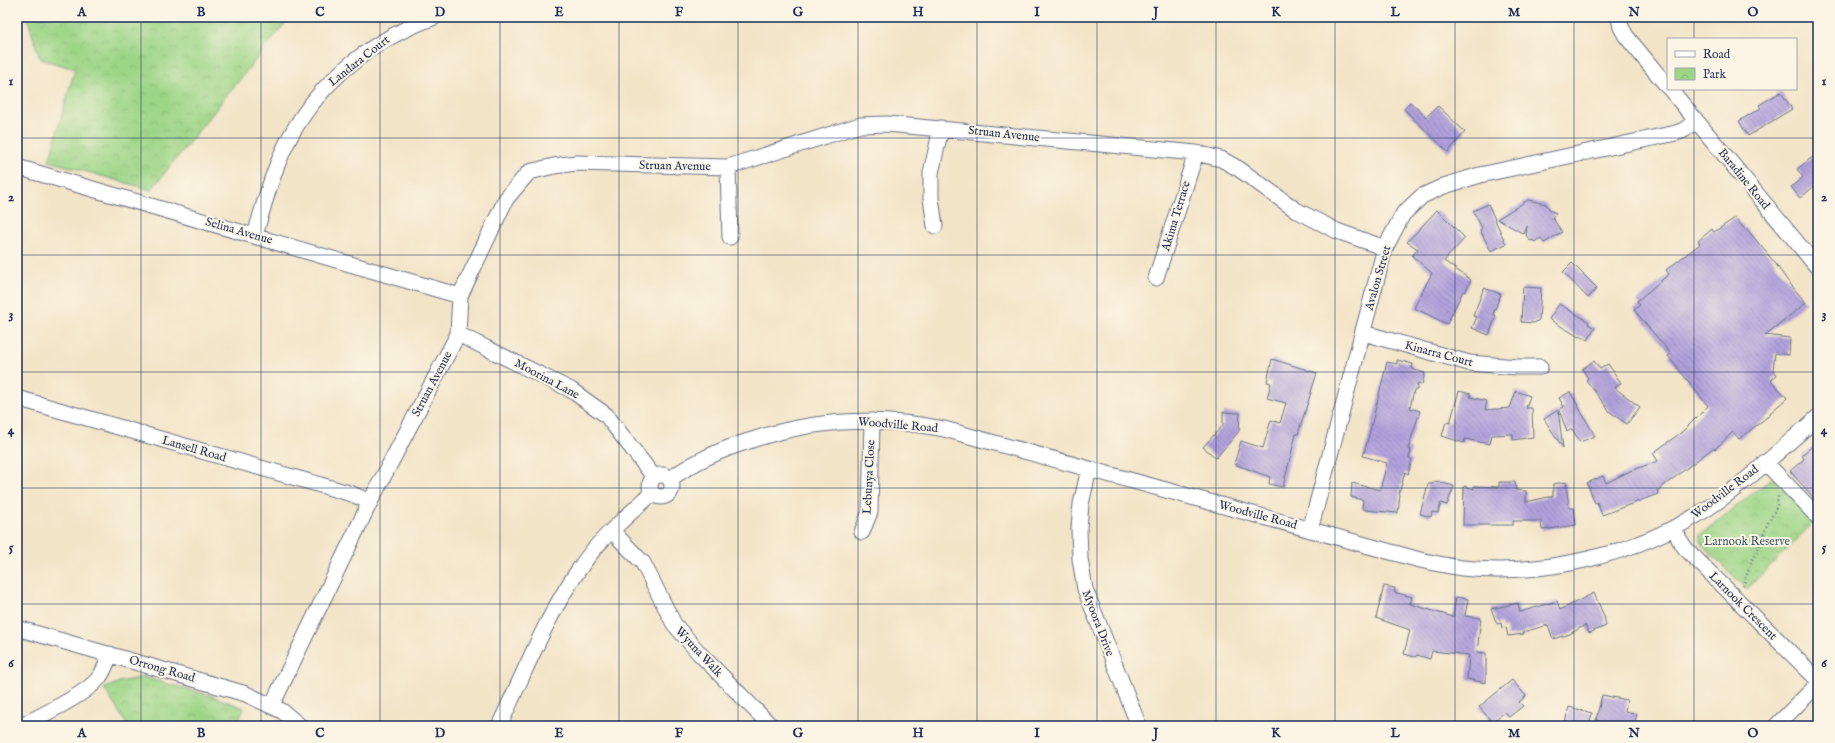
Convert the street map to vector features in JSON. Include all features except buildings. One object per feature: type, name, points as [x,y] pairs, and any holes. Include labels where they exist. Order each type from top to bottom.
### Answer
[{"type":"street","name":"Landara Court","points":[[255,235],[278,163],[291,135],[315,98],[339,74],[381,41],[417,23],[435,17]]},
{"type":"street","points":[[1619,17],[1621,27],[1626,36],[1667,85]]},
{"type":"street","name":"Baradine Road","points":[[1671,90],[1818,268]]},
{"type":"street","name":"Avalon Street","points":[[1310,530],[1364,333],[1385,248],[1403,214],[1422,196],[1444,186],[1480,175],[1676,133],[1684,130],[1696,121]]},
{"type":"street","name":"Struan Avenue","points":[[272,705],[370,502],[458,334],[460,296],[506,199],[529,172],[576,163],[728,167],[860,125],[887,124],[941,128],[1196,152],[1221,159],[1239,169],[1296,210],[1337,231],[1385,248]]},
{"type":"street","points":[[935,226],[931,198],[932,173],[941,128]]},
{"type":"street","name":"Akima Terrace","points":[[1156,278],[1196,152]]},
{"type":"street","name":"Selina Avenue","points":[[17,167],[255,235],[460,296]]},
{"type":"street","points":[[728,167],[730,237]]},
{"type":"street","name":"Kinarra Court","points":[[1364,333],[1469,363],[1517,367],[1540,367]]},
{"type":"street","name":"Moorina Lane","points":[[458,334],[571,390],[606,415],[654,477]]},
{"type":"street","name":"Lansell Road","points":[[17,398],[352,494],[370,502]]},
{"type":"street","name":"Woodville Road","points":[[670,479],[690,465],[712,454],[765,435],[792,428],[819,424],[872,421],[921,425],[944,429],[1420,560],[1462,568],[1511,569],[1571,563],[1600,556],[1633,546],[1675,527],[1714,504],[1770,467],[1818,417]]},
{"type":"street","name":"Lebunya Close","points":[[862,532],[870,512],[872,421]]},
{"type":"street","points":[[1770,467],[1818,517]]},
{"type":"street","name":"Myoora Drive","points":[[1089,469],[1081,504],[1079,528],[1080,559],[1084,589],[1139,726]]},
{"type":"street","points":[[663,475],[670,479],[672,488],[668,494],[662,497],[652,493],[649,486],[654,477],[663,475]]},
{"type":"street","points":[[499,726],[559,603],[582,564],[612,531],[652,493]]},
{"type":"street","name":"Larnook Crescent","points":[[1675,527],[1679,539],[1685,548],[1818,680]]},
{"type":"street","name":"Wyuna Walk","points":[[612,531],[643,563],[674,624],[699,653],[771,726]]},
{"type":"street","name":"Orrong Road","points":[[17,628],[246,694],[272,705],[293,718],[300,726]]},
{"type":"street","points":[[22,726],[94,684],[105,668],[110,654]]},
{"type":"street","points":[[1776,726],[1818,684]]},
{"type":"path","points":[[1743,588],[1743,582],[1759,548],[1766,525],[1777,506],[1778,492],[1770,467]]},
{"type":"green space","points":[[27,17],[290,17],[151,190],[49,161],[75,69],[40,59]]},
{"type":"green space","name":"Larnook Reserve","points":[[1772,478],[1815,521],[1747,589],[1703,546],[1700,540],[1700,535]]},
{"type":"green space","points":[[143,677],[212,696],[244,708],[237,726],[128,726],[104,689],[119,682]]}]
